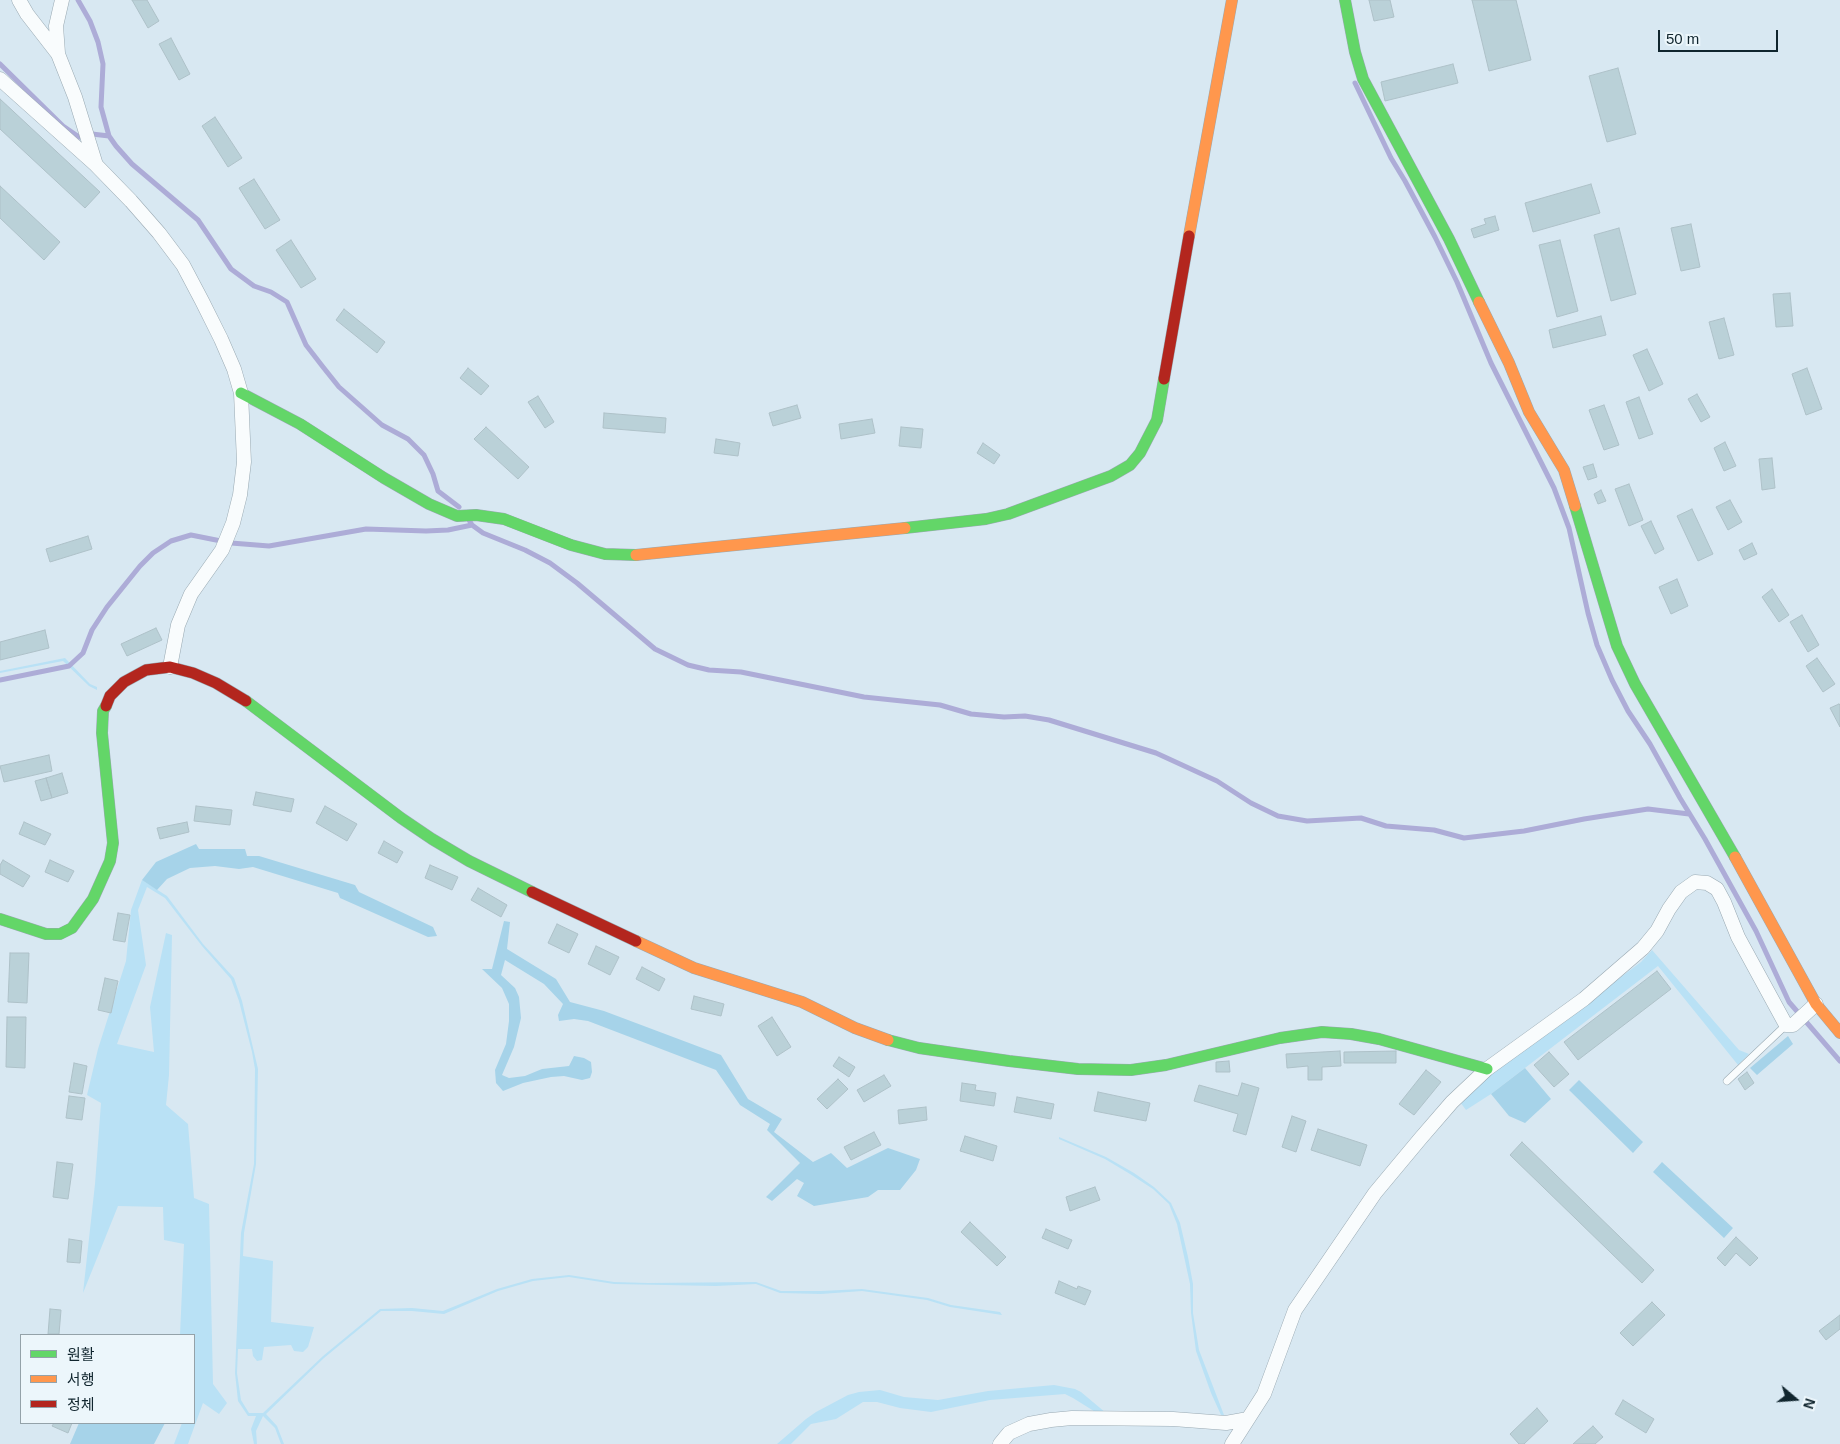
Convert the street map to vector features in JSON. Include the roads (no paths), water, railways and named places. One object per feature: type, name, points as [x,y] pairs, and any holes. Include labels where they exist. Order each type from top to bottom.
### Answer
[{"type":"street","points":[[19,0],[27,14],[58,54],[75,97],[96,165]]},
{"type":"street","points":[[58,54],[56,26],[62,0]]},
{"type":"street","points":[[241,393],[300,424],[384,478],[429,504],[457,516],[476,515],[504,519],[571,545],[605,554],[634,555],[986,520],[1008,514],[1111,476],[1130,465],[1140,453],[1157,420],[1212,103],[1232,0]]},
{"type":"street","points":[[1345,0],[1355,52],[1363,79],[1448,240],[1509,363],[1529,412],[1564,470],[1621,654],[1636,684],[1756,893],[1812,1007],[1840,1033]]},
{"type":"street","points":[[0,79],[96,165],[131,201],[183,265],[221,339],[234,369],[241,393],[244,462],[240,494],[233,523],[222,550],[191,594],[178,625],[170,667]]},
{"type":"street","points":[[0,919],[46,934],[60,934],[72,928],[93,899],[110,861],[113,842],[102,732],[103,711],[110,696],[124,682],[146,670],[170,667],[193,673],[238,695],[401,818],[469,861],[596,924],[694,968],[802,1002],[855,1028],[886,1040],[919,1048],[1010,1061],[1078,1069],[1131,1070],[1166,1065],[1280,1038],[1322,1032],[1351,1034],[1379,1039],[1487,1069]]},
{"type":"street","points":[[1232,1444],[1264,1394],[1295,1310],[1375,1193],[1452,1102],[1487,1069],[1584,999],[1642,948],[1657,931],[1681,892],[1695,882],[1707,883],[1717,890],[1738,937],[1789,1025],[1812,1007]]},
{"type":"street","points":[[1000,1444],[1009,1433],[1029,1424],[1051,1420],[1072,1418],[1173,1419],[1226,1423],[1248,1419]]},
{"type":"lane","points":[[1727,1081],[1789,1025]]},
{"type":"waterway","points":[[78,0],[90,21],[98,42],[103,64],[101,107],[109,136],[116,146],[132,164],[198,220],[231,269],[254,286],[271,292],[287,302],[306,345],[339,387],[382,425],[408,439],[424,455],[433,474],[438,491],[459,507]]},
{"type":"waterway","points":[[0,64],[63,126],[79,137]]},
{"type":"waterway","points":[[1355,83],[1391,158],[1435,237],[1457,282],[1491,363],[1554,488],[1569,528],[1597,645],[1612,680],[1628,711],[1650,744],[1756,931],[1789,1002],[1840,1061]]},
{"type":"waterway","points":[[92,134],[109,136]]},
{"type":"waterway","points":[[469,520],[472,525],[483,533],[525,550],[550,563],[577,583],[655,649],[688,665],[709,670],[741,672],[864,697],[940,705],[971,714],[1004,717],[1025,716],[1049,720],[1156,753],[1217,781],[1251,803],[1278,816],[1307,821],[1361,818],[1386,826],[1434,830],[1464,838],[1524,831],[1648,809],[1689,814]]},
{"type":"waterway","points":[[0,680],[69,666],[83,653],[92,630],[107,607],[140,566],[153,553],[171,541],[191,535],[231,543],[269,546],[366,529],[426,531],[448,530],[472,525]]}]
